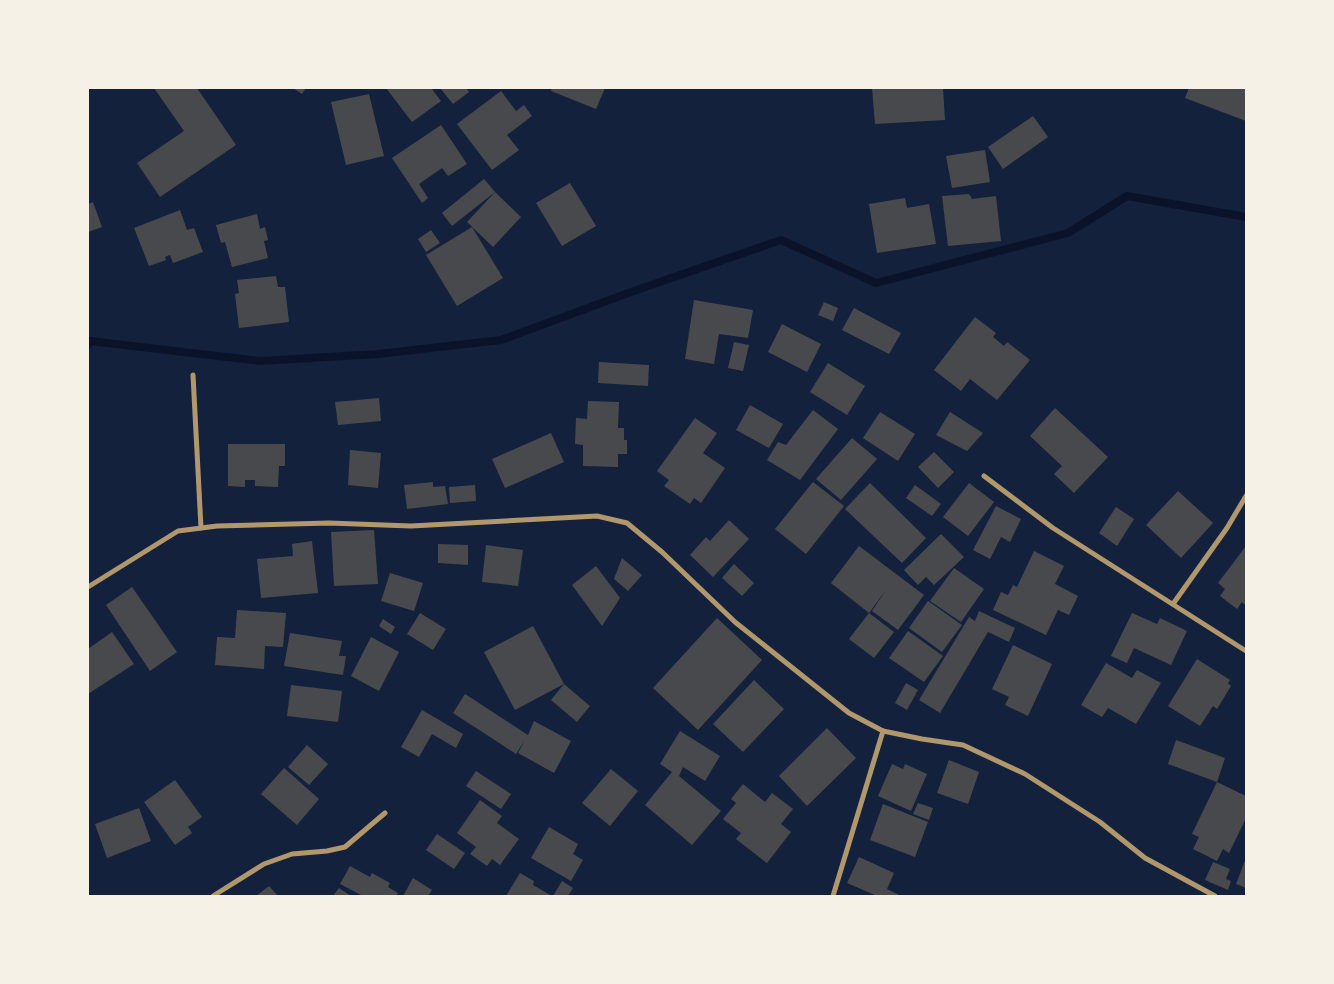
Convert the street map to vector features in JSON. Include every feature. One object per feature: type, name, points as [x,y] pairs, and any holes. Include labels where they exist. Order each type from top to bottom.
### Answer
[{"type":"street","points":[[193,375],[201,528]]},
{"type":"street","points":[[984,476],[1053,528],[1246,651]]},
{"type":"street","points":[[1173,604],[1227,528],[1246,496]]},
{"type":"street","points":[[88,587],[178,531],[217,526],[329,523],[411,526],[597,516],[627,523],[662,552],[735,622],[850,713],[883,731],[922,740],[963,745],[1025,774],[1100,822],[1145,858],[1215,896]]},
{"type":"street","points":[[833,896],[883,731]]},
{"type":"street","points":[[213,896],[264,864],[292,854],[327,851],[345,847],[385,813]]},
{"type":"building","points":[[154,88],[197,88],[236,145],[160,197],[137,163],[184,131]]},
{"type":"building","points":[[293,88],[306,88],[302,94]]},
{"type":"building","points":[[386,88],[431,88],[441,101],[412,122]]},
{"type":"building","points":[[440,88],[466,88],[469,92],[453,104]]},
{"type":"building","points":[[552,88],[605,88],[596,109],[551,91]]},
{"type":"building","points":[[872,88],[943,88],[945,120],[875,124]]},
{"type":"building","points":[[1189,88],[1246,88],[1246,121],[1185,98]]},
{"type":"building","points":[[501,91],[516,111],[524,105],[532,116],[507,135],[519,150],[492,170],[457,124]]},
{"type":"building","points":[[369,94],[384,156],[346,165],[331,102]]},
{"type":"building","points":[[1033,116],[1048,137],[1003,169],[988,147]]},
{"type":"building","points":[[441,125],[467,164],[448,176],[442,168],[419,184],[428,198],[422,203],[392,158]]},
{"type":"building","points":[[985,150],[990,182],[952,188],[946,156]]},
{"type":"building","points":[[484,179],[495,192],[452,226],[442,213]]},
{"type":"building","points":[[570,183],[596,226],[562,246],[536,203]]},
{"type":"building","points":[[495,192],[521,217],[493,247],[467,222]]},
{"type":"building","points":[[969,194],[972,199],[996,196],[1001,241],[948,246],[942,196]]},
{"type":"building","points":[[905,198],[907,208],[929,204],[936,244],[877,253],[869,204]]},
{"type":"building","points":[[93,202],[102,227],[88,232],[88,204]]},
{"type":"building","points":[[180,210],[187,230],[194,228],[203,252],[173,263],[170,255],[165,257],[166,260],[149,266],[134,228]]},
{"type":"building","points":[[257,214],[260,229],[265,227],[268,240],[264,241],[268,258],[232,267],[225,242],[221,243],[216,225]]},
{"type":"building","points":[[472,227],[503,278],[457,306],[426,255]]},
{"type":"building","points":[[431,230],[440,243],[426,252],[418,239]]},
{"type":"building","points":[[276,276],[278,287],[285,287],[289,322],[239,328],[235,294],[239,293],[237,280]]},
{"type":"building","points":[[694,300],[753,310],[748,338],[719,334],[714,364],[685,359]]},
{"type":"building","points":[[824,302],[838,308],[833,321],[818,315]]},
{"type":"building","points":[[854,308],[901,333],[889,354],[842,330]]},
{"type":"building","points":[[975,317],[996,333],[993,337],[1004,346],[1007,342],[1030,360],[997,400],[970,379],[961,391],[934,370]]},
{"type":"building","points":[[782,324],[821,344],[807,372],[768,352]]},
{"type":"building","points":[[734,342],[749,345],[743,371],[728,368]]},
{"type":"building","points":[[599,362],[649,365],[648,386],[598,383]]},
{"type":"building","points":[[828,363],[865,386],[847,415],[810,392]]},
{"type":"building","points":[[379,398],[381,421],[338,425],[335,402]]},
{"type":"building","points":[[588,401],[619,402],[618,428],[624,428],[624,440],[627,440],[627,454],[618,454],[618,467],[583,466],[583,445],[575,444],[576,418],[587,419]]},
{"type":"building","points":[[750,405],[783,424],[769,448],[736,430]]},
{"type":"building","points":[[1055,408],[1108,457],[1074,493],[1054,474],[1062,466],[1030,436]]},
{"type":"building","points":[[813,410],[838,429],[800,480],[767,460],[778,442],[786,445]]},
{"type":"building","points":[[880,412],[915,434],[898,461],[863,438]]},
{"type":"building","points":[[950,412],[983,433],[967,451],[936,435]]},
{"type":"building","points":[[695,418],[717,433],[703,453],[725,468],[701,503],[694,498],[690,504],[664,486],[669,480],[657,471]]},
{"type":"building","points":[[551,433],[564,462],[505,488],[492,459]]},
{"type":"building","points":[[852,438],[877,459],[841,500],[816,479]]},
{"type":"building","points":[[228,444],[285,444],[285,466],[279,466],[278,487],[255,486],[255,480],[245,480],[245,487],[228,486]]},
{"type":"building","points":[[350,450],[381,453],[378,488],[348,485]]},
{"type":"building","points":[[934,452],[954,472],[938,488],[918,467]]},
{"type":"building","points":[[433,482],[433,487],[445,486],[448,504],[407,509],[404,485]]},
{"type":"building","points":[[813,482],[844,506],[806,554],[775,529]]},
{"type":"building","points":[[870,483],[926,538],[902,563],[845,509]]},
{"type":"building","points":[[969,483],[994,502],[968,536],[943,517]]},
{"type":"building","points":[[475,485],[476,501],[450,503],[449,487]]},
{"type":"building","points":[[915,485],[941,504],[932,516],[906,498]]},
{"type":"building","points":[[1178,491],[1213,523],[1181,558],[1146,525]]},
{"type":"building","points":[[996,506],[1021,519],[1010,542],[1001,537],[990,559],[973,550]]},
{"type":"building","points":[[1116,507],[1134,519],[1117,546],[1099,533]]},
{"type":"building","points":[[729,520],[749,539],[713,577],[690,555],[706,537],[710,541]]},
{"type":"building","points":[[374,530],[378,584],[334,586],[331,532]]},
{"type":"building","points":[[941,534],[964,557],[934,585],[926,577],[918,585],[904,570]]},
{"type":"building","points":[[312,541],[318,593],[261,598],[257,559],[293,556],[292,544]]},
{"type":"building","points":[[438,544],[468,545],[468,565],[438,563]]},
{"type":"building","points":[[486,545],[523,550],[518,586],[482,582]]},
{"type":"building","points":[[859,546],[924,595],[898,630],[872,611],[886,590],[869,613],[831,583]]},
{"type":"building","points":[[1246,546],[1246,606],[1242,602],[1237,609],[1220,596],[1225,589],[1218,583]]},
{"type":"building","points":[[1034,551],[1064,566],[1055,584],[1078,596],[1069,615],[1058,610],[1046,635],[993,610],[1001,592],[1008,595],[1013,585],[1017,587]]},
{"type":"building","points":[[622,558],[642,575],[628,591],[614,579]]},
{"type":"building","points":[[734,564],[754,583],[742,596],[722,578]]},
{"type":"building","points":[[596,566],[620,598],[602,626],[572,585]]},
{"type":"building","points":[[954,568],[984,589],[961,622],[930,601]]},
{"type":"building","points":[[390,573],[423,583],[414,611],[381,601]]},
{"type":"building","points":[[132,587],[177,652],[150,671],[106,605]]},
{"type":"building","points":[[928,601],[962,625],[942,652],[909,628]]},
{"type":"building","points":[[237,610],[286,613],[283,647],[265,646],[264,669],[215,665],[217,637],[235,638]]},
{"type":"building","points":[[979,611],[1015,628],[1009,642],[988,632],[940,713],[919,700],[969,617],[975,621]]},
{"type":"building","points":[[420,613],[446,629],[433,650],[407,634]]},
{"type":"building","points":[[869,613],[894,632],[874,658],[849,639]]},
{"type":"building","points":[[1132,613],[1157,624],[1160,618],[1187,631],[1171,665],[1134,648],[1127,663],[1111,656]]},
{"type":"building","points":[[717,618],[762,660],[698,730],[653,688]]},
{"type":"building","points":[[383,619],[395,627],[391,634],[379,626]]},
{"type":"building","points":[[533,626],[564,684],[515,710],[484,652]]},
{"type":"building","points":[[908,631],[943,656],[924,682],[889,658]]},
{"type":"building","points":[[112,632],[134,664],[88,694],[88,649]]},
{"type":"building","points":[[290,633],[342,641],[339,656],[346,656],[343,675],[284,666]]},
{"type":"building","points":[[371,637],[399,652],[379,691],[351,676]]},
{"type":"building","points":[[1013,645],[1052,664],[1028,716],[1005,705],[1009,697],[992,689]]},
{"type":"building","points":[[1197,659],[1230,680],[1228,683],[1231,686],[1217,709],[1213,706],[1200,726],[1168,706]]},
{"type":"building","points":[[1106,663],[1132,678],[1137,670],[1161,683],[1136,724],[1108,708],[1102,717],[1081,705]]},
{"type":"building","points":[[754,680],[784,709],[743,752],[713,724]]},
{"type":"building","points":[[906,683],[918,690],[907,710],[895,703]]},
{"type":"building","points":[[564,684],[590,706],[577,722],[551,700]]},
{"type":"building","points":[[291,685],[342,691],[338,722],[287,716]]},
{"type":"building","points":[[465,694],[528,735],[534,721],[571,741],[554,773],[518,753],[525,740],[516,754],[453,713]]},
{"type":"building","points":[[422,710],[463,734],[456,748],[432,734],[419,757],[401,747]]},
{"type":"building","points":[[827,728],[856,758],[807,806],[779,776]]},
{"type":"building","points":[[680,731],[720,756],[705,781],[683,767],[679,776],[721,811],[692,845],[645,805],[672,772],[660,764]]},
{"type":"building","points":[[1176,740],[1225,758],[1217,782],[1168,764]]},
{"type":"building","points":[[307,745],[328,764],[309,785],[288,767]]},
{"type":"building","points":[[949,760],[979,772],[968,804],[937,793]]},
{"type":"building","points":[[892,764],[903,769],[905,764],[927,774],[911,811],[878,796]]},
{"type":"building","points":[[284,768],[319,799],[297,825],[261,794]]},
{"type":"building","points":[[611,769],[638,791],[610,826],[582,803]]},
{"type":"building","points":[[476,771],[511,794],[501,809],[466,786]]},
{"type":"building","points":[[175,780],[202,817],[188,827],[192,833],[175,845],[144,802]]},
{"type":"building","points":[[1217,782],[1246,796],[1246,818],[1229,853],[1223,849],[1217,861],[1193,849],[1199,837],[1192,834]]},
{"type":"building","points":[[743,784],[765,802],[772,793],[793,809],[781,824],[791,832],[767,863],[736,839],[741,833],[723,819],[736,803],[731,799]]},
{"type":"building","points":[[480,800],[502,816],[497,823],[519,839],[500,865],[492,859],[487,866],[470,854],[476,847],[457,833]]},
{"type":"building","points":[[918,803],[933,808],[929,820],[913,814]]},
{"type":"building","points":[[883,804],[928,822],[915,857],[870,840]]},
{"type":"building","points":[[139,808],[151,841],[107,858],[95,824]]},
{"type":"building","points":[[549,827],[578,844],[573,854],[583,860],[571,881],[531,858]]},
{"type":"building","points":[[437,834],[465,853],[454,869],[426,850]]},
{"type":"building","points":[[859,857],[894,873],[887,889],[899,896],[877,896],[847,883]]},
{"type":"building","points":[[1246,858],[1246,888],[1236,884]]},
{"type":"building","points":[[1213,862],[1230,869],[1226,879],[1231,881],[1228,890],[1205,880]]},
{"type":"building","points":[[350,866],[370,877],[372,873],[390,883],[388,887],[398,893],[396,896],[363,896],[340,884]]},
{"type":"building","points":[[520,873],[534,881],[533,885],[552,896],[506,896]]},
{"type":"building","points":[[413,878],[432,890],[428,896],[403,896]]},
{"type":"building","points":[[562,881],[573,888],[568,896],[553,896]]},
{"type":"building","points":[[269,886],[278,896],[256,896]]},
{"type":"building","points":[[339,888],[351,896],[333,896]]},
{"type":"waterway","points":[[88,345],[90,341],[261,361],[378,354],[501,340],[781,240],[876,283],[1068,233],[1127,196],[1246,217]]}]
